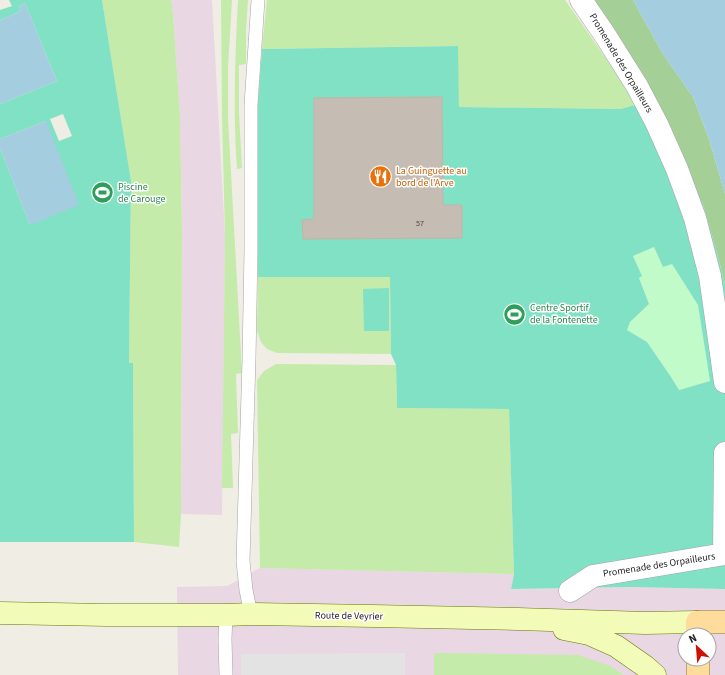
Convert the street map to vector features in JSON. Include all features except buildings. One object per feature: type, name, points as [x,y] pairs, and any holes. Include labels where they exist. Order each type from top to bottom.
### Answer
[{"type":"main road","name":"Route de Veyrier","points":[[0,614],[251,614],[518,619],[639,622],[680,627]]},
{"type":"main road","points":[[518,619],[589,634],[616,646],[655,675]]},
{"type":"main road","name":"Route de Veyrier","points":[[705,627],[725,622]]},
{"type":"street","name":"Promenade des Orpailleurs","points":[[581,0],[606,35],[637,86],[657,124],[677,169],[695,218],[710,276],[725,382]]},
{"type":"street","name":"Promenade des Orpailleurs","points":[[570,591],[593,576],[724,554],[725,453]]},
{"type":"lane","points":[[251,614],[246,590],[243,561],[251,251],[251,105],[258,0]]},
{"type":"lane","points":[[226,615],[226,675]]},
{"type":"shaded area","points":[[171,0],[212,0],[225,235],[222,515],[181,514],[182,232],[180,116]]},
{"type":"shaded area","points":[[260,568],[514,574],[511,589],[630,587],[725,589],[725,675],[178,675],[177,587],[227,586]]},
{"type":"shaded area","points":[[405,653],[405,675],[241,675],[241,654]]},
{"type":"green space","points":[[9,0],[102,0],[131,181],[129,363],[133,363],[134,542],[0,542],[0,148],[30,225],[46,121],[0,139],[0,104],[57,81],[25,3],[19,6],[21,11],[0,20],[0,10],[12,6]],"holes":[[[63,114],[72,136],[59,141],[50,119]]]},
{"type":"green space","points":[[102,0],[171,0],[173,13],[180,116],[182,232],[181,514],[179,547],[134,542],[133,364],[129,363],[131,181]]},
{"type":"green space","points":[[221,0],[232,0],[228,68],[228,118],[242,373],[236,374],[238,433],[231,434],[233,488],[222,488],[225,235]]},
{"type":"green space","points":[[238,0],[248,0],[246,64],[239,65],[239,113],[242,168],[237,169],[235,84]]},
{"type":"green space","points":[[267,0],[565,0],[638,104],[621,109],[459,107],[457,46],[262,49]]},
{"type":"green space","points":[[594,0],[633,0],[663,54],[693,97],[709,139],[725,194],[725,284],[703,205]]},
{"type":"green space","name":"Centre Sportif de la Fontenette","points":[[458,46],[459,107],[621,109],[638,104],[686,164],[703,205],[725,284],[725,589],[630,587],[511,589],[514,574],[509,409],[397,408],[396,365],[391,354],[390,277],[258,277],[257,117],[262,49]],"holes":[[[654,247],[663,267],[672,264],[698,305],[710,381],[679,390],[647,342],[627,330],[630,322],[649,304],[639,278],[642,276],[633,256]]]},
{"type":"green space","points":[[654,247],[663,267],[672,263],[698,305],[710,381],[679,390],[647,342],[627,330],[630,322],[649,304],[639,277],[642,276],[633,256]]},
{"type":"green space","points":[[258,277],[390,277],[391,354],[277,353],[267,349],[261,342],[257,331]]},
{"type":"green space","points":[[389,288],[389,331],[364,331],[363,289]]},
{"type":"green space","points":[[276,364],[396,365],[397,408],[509,409],[514,574],[260,568],[257,380],[264,371]]},
{"type":"green space","points":[[434,653],[578,655],[610,666],[624,675],[434,675]]},
{"type":"water","points":[[633,0],[725,0],[725,194],[709,139],[693,97],[663,54]]},
{"type":"water","points":[[25,3],[57,81],[0,104],[0,20],[21,11],[19,6]]},
{"type":"water","points":[[46,121],[79,205],[30,225],[0,148],[0,139]]},
{"type":"place","name":"La Guinguette au bord de l'Arve","points":[[381,177]]},
{"type":"place","name":"Piscine de Carouge","points":[[102,193]]},
{"type":"place","name":"Centre Sportif de la Fontenette","points":[[515,314]]}]
